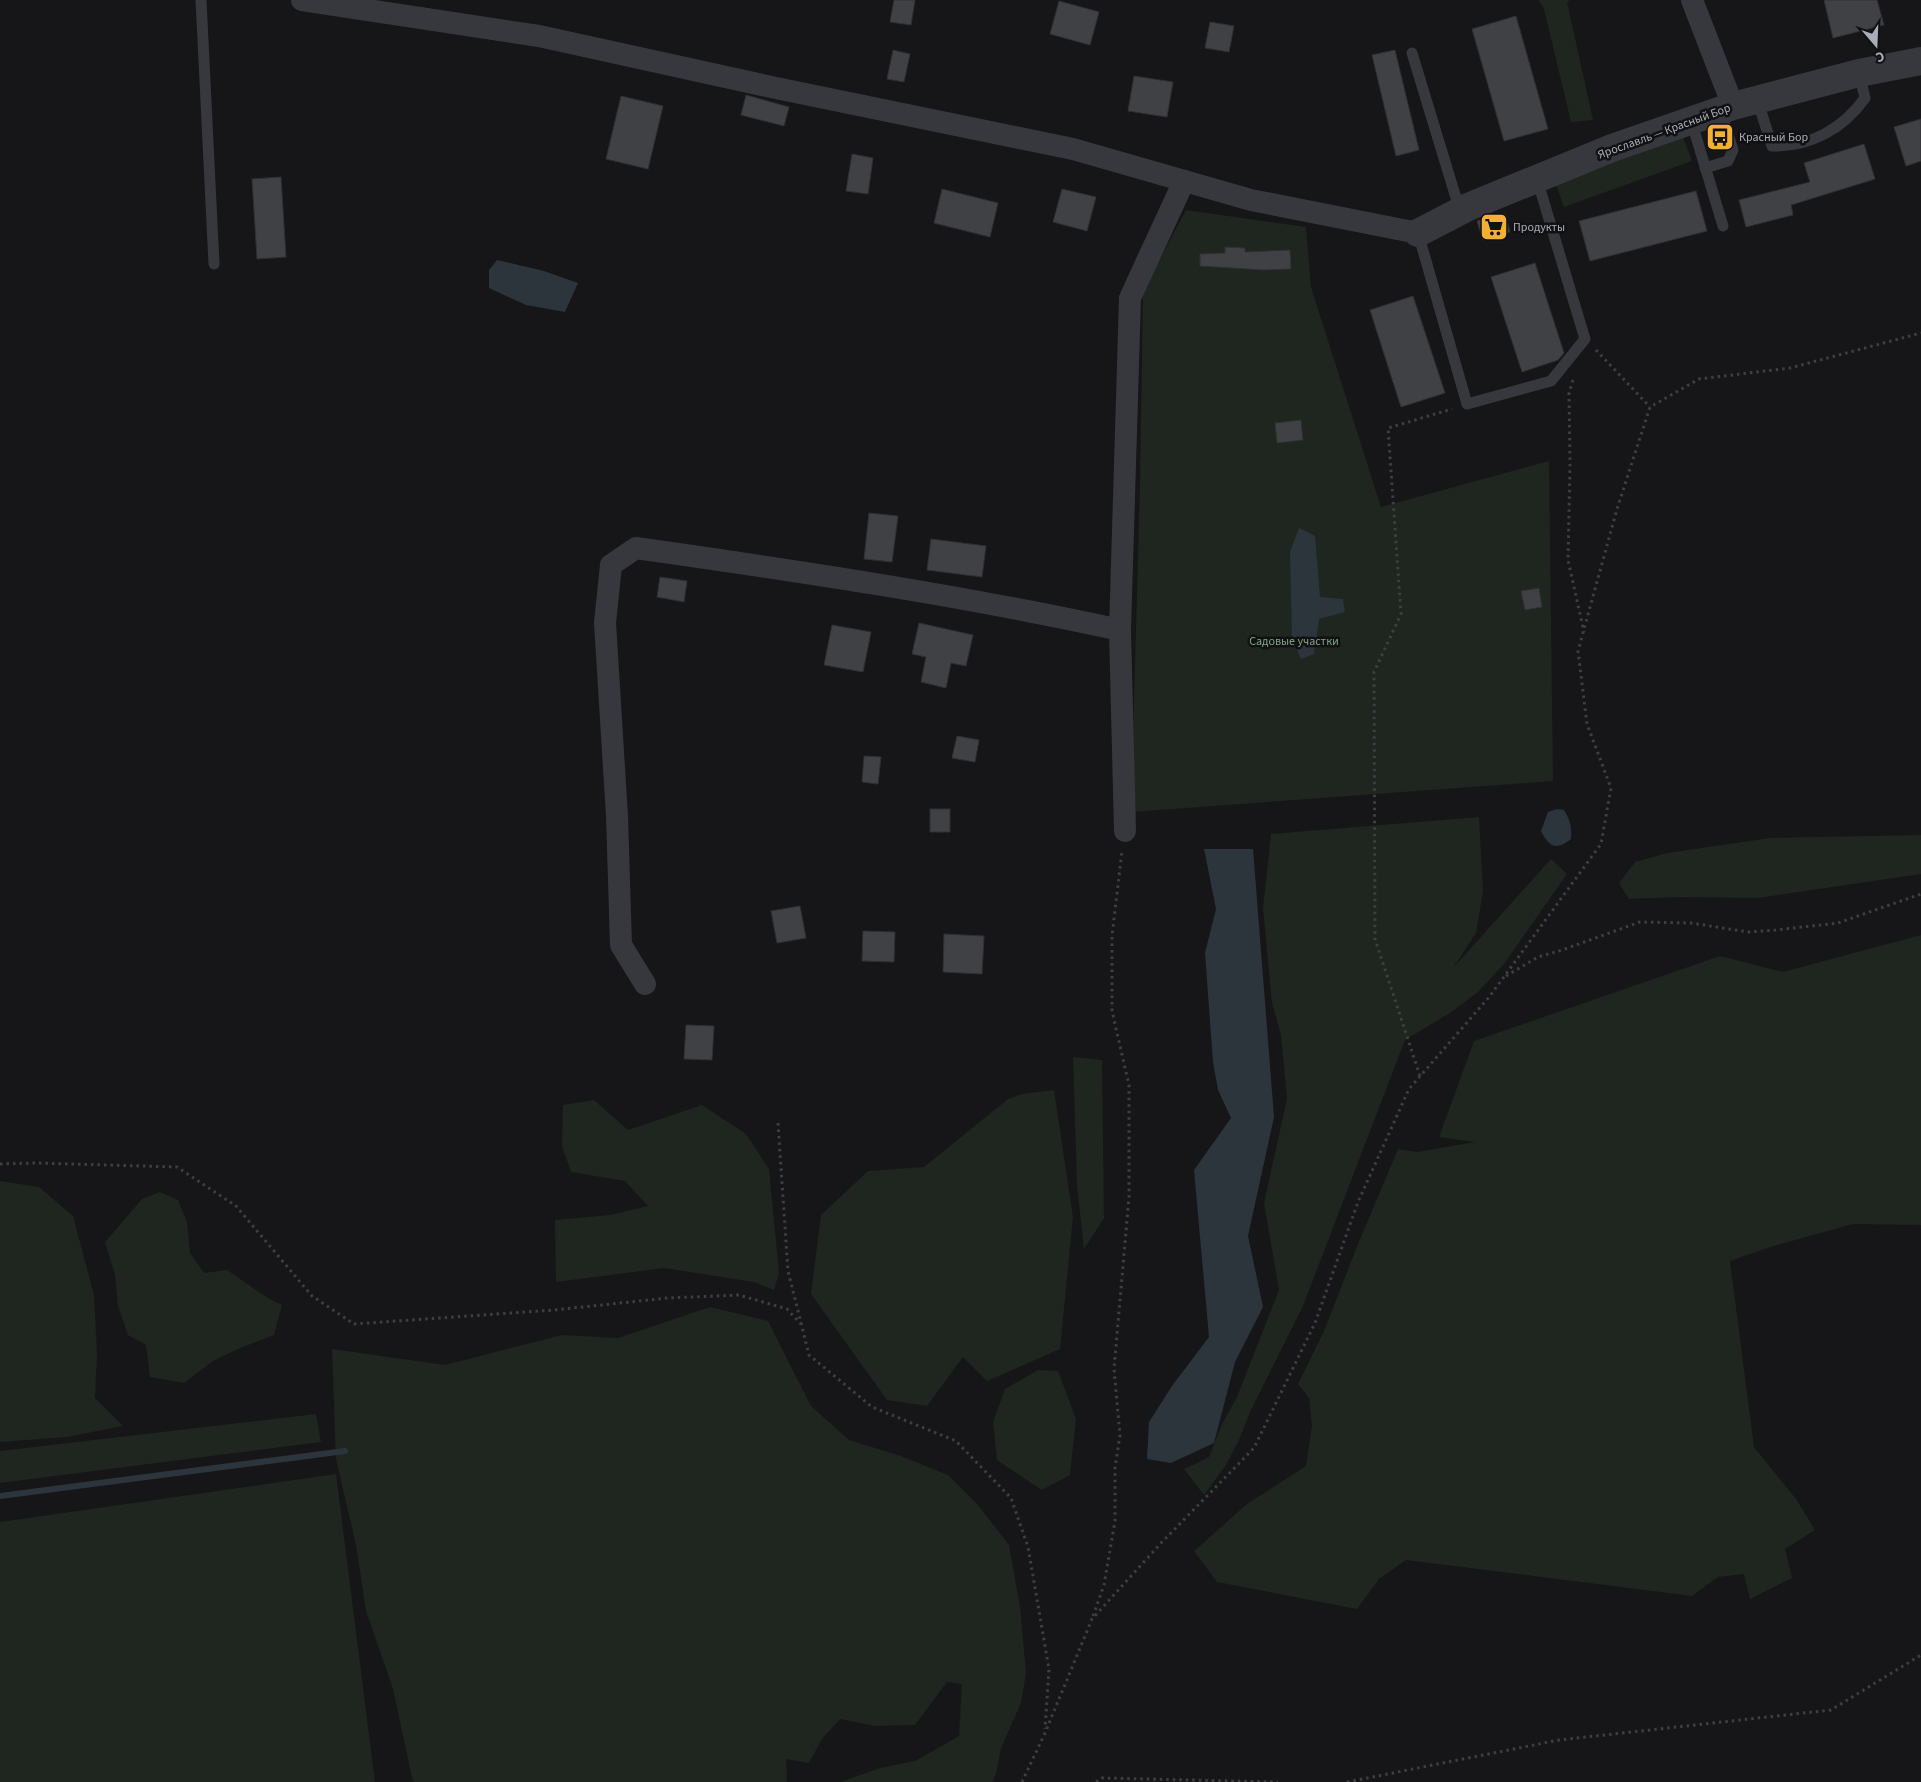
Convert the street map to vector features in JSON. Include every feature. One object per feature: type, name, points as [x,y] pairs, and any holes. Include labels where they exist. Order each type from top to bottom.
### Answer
[{"type":"street","points":[[302,0],[539,36],[766,86],[1073,149],[1251,200],[1418,234]]},
{"type":"street","points":[[1692,0],[1737,105]]},
{"type":"street","name":"Ярославль — Красный Бор","points":[[1418,234],[1460,211],[1537,178],[1612,148],[1691,120],[1737,105],[1859,73],[1921,60]]},
{"type":"street","points":[[1125,831],[1120,630],[1130,298],[1184,181]]},
{"type":"street","points":[[645,984],[621,946],[617,816],[604,623],[611,565],[636,548],[796,571],[1033,611],[1120,630]]},
{"type":"lane","points":[[201,0],[214,264]]},
{"type":"lane","points":[[1412,53],[1460,211]]},
{"type":"lane","points":[[1737,105],[1772,146],[1790,146],[1821,137],[1854,113],[1865,98],[1859,73]]},
{"type":"lane","points":[[1705,168],[1728,161],[1733,150],[1737,105]]},
{"type":"lane","points":[[1691,120],[1723,226]]},
{"type":"lane","points":[[1418,234],[1467,404],[1551,381],[1585,339],[1537,178]]},
{"type":"path","points":[[1092,1619],[1162,1542],[1254,1448],[1315,1322],[1358,1202],[1409,1089],[1490,996],[1601,844],[1611,788],[1587,724],[1578,651],[1617,508],[1650,407],[1699,379],[1790,368],[1921,333]]},
{"type":"path","points":[[1585,339],[1650,407]]},
{"type":"path","points":[[1574,375],[1569,393],[1568,560],[1584,632]]},
{"type":"path","points":[[1420,1076],[1374,939],[1374,672],[1401,614],[1388,428],[1467,404]]},
{"type":"path","points":[[1022,1782],[1045,1733],[1092,1619],[1104,1585],[1115,1521],[1115,1468],[1120,1435],[1114,1369],[1129,1196],[1129,1085],[1112,1011],[1112,936],[1125,831]]},
{"type":"path","points":[[1504,977],[1538,957],[1640,922],[1691,923],[1748,932],[1776,930],[1838,923],[1921,894]]},
{"type":"path","points":[[778,1123],[788,1271],[809,1355],[872,1407],[956,1441],[1011,1498],[1028,1547],[1049,1669],[1045,1733]]},
{"type":"path","points":[[0,1164],[35,1163],[177,1167],[236,1206],[312,1296],[354,1324],[554,1310],[668,1298],[739,1295],[787,1309],[801,1324]]},
{"type":"path","points":[[1347,1782],[1559,1740],[1831,1710],[1921,1655]]},
{"type":"path","points":[[1096,1782],[1102,1778],[1278,1782]]},
{"type":"green space","points":[[1539,0],[1570,0],[1567,2],[1593,120],[1571,122],[1544,9]]},
{"type":"green space","points":[[1683,137],[1692,161],[1564,207],[1555,182]]},
{"type":"green space","name":"Садовые участки","points":[[1186,210],[1306,227],[1311,287],[1381,507],[1549,461],[1553,781],[1131,812],[1143,291]]},
{"type":"green space","points":[[1479,817],[1483,891],[1476,933],[1453,968],[1551,859],[1567,874],[1504,964],[1478,992],[1450,1013],[1405,1040],[1303,1306],[1226,1465],[1204,1495],[1184,1469],[1209,1457],[1222,1424],[1237,1397],[1279,1290],[1264,1203],[1287,1099],[1281,1035],[1272,1003],[1263,908],[1271,834]]},
{"type":"green space","points":[[1921,835],[1921,874],[1757,898],[1680,897],[1629,899],[1619,883],[1635,862],[1667,853],[1770,838]]},
{"type":"green space","points":[[1921,935],[1921,1225],[1853,1224],[1770,1247],[1730,1261],[1754,1447],[1796,1499],[1815,1530],[1785,1549],[1792,1578],[1750,1599],[1744,1574],[1718,1577],[1692,1596],[1406,1560],[1379,1579],[1357,1609],[1217,1582],[1194,1551],[1247,1504],[1306,1466],[1312,1425],[1309,1398],[1298,1384],[1324,1331],[1398,1149],[1417,1152],[1475,1142],[1439,1137],[1474,1041],[1720,956],[1783,972]]},
{"type":"green space","points":[[1073,1057],[1102,1060],[1104,1218],[1084,1249],[1077,1184]]},
{"type":"green space","points":[[1054,1090],[1073,1217],[1060,1349],[987,1381],[963,1357],[927,1406],[887,1400],[811,1294],[821,1215],[868,1171],[924,1167],[1008,1099],[1022,1094]]},
{"type":"green space","points":[[594,1100],[628,1130],[702,1105],[746,1134],[769,1169],[779,1273],[774,1290],[754,1282],[664,1268],[556,1282],[555,1220],[610,1215],[648,1206],[625,1181],[571,1172],[562,1146],[563,1105]]},
{"type":"green space","points":[[0,1181],[39,1187],[73,1216],[94,1295],[97,1353],[95,1398],[123,1426],[67,1437],[0,1442]]},
{"type":"green space","points":[[160,1192],[178,1200],[187,1222],[190,1253],[204,1273],[227,1270],[260,1293],[282,1305],[274,1335],[213,1361],[184,1383],[150,1377],[146,1345],[128,1335],[118,1306],[115,1275],[105,1242],[142,1199]]},
{"type":"green space","points":[[710,1307],[768,1321],[811,1406],[849,1440],[901,1456],[948,1475],[978,1505],[1009,1545],[1020,1607],[1026,1673],[1021,1703],[1001,1748],[996,1774],[992,1782],[840,1782],[880,1768],[915,1761],[959,1736],[962,1684],[947,1682],[915,1725],[875,1726],[840,1719],[822,1739],[809,1763],[786,1759],[787,1782],[414,1782],[393,1689],[366,1611],[356,1545],[336,1459],[332,1349],[445,1365],[562,1335],[618,1338]]},
{"type":"green space","points":[[1038,1370],[1058,1371],[1076,1419],[1070,1475],[1042,1490],[997,1460],[993,1422],[1005,1389]]},
{"type":"green space","points":[[316,1414],[321,1442],[0,1483],[0,1451]]},
{"type":"green space","points":[[336,1474],[375,1782],[0,1782],[0,1522]]},
{"type":"shaded area","points":[[497,260],[544,271],[578,283],[565,312],[526,305],[489,288],[489,270]]},
{"type":"shaded area","points":[[1299,528],[1315,536],[1320,597],[1343,599],[1345,612],[1319,619],[1314,654],[1301,659],[1292,638],[1290,552]]},
{"type":"shaded area","points":[[1557,809],[1564,810],[1566,814],[1570,824],[1571,839],[1561,845],[1553,846],[1547,841],[1541,831],[1548,812]]},
{"type":"shaded area","points":[[1204,849],[1253,849],[1274,1117],[1248,1236],[1263,1307],[1235,1362],[1214,1443],[1171,1463],[1147,1459],[1149,1422],[1172,1386],[1209,1337],[1194,1170],[1231,1118],[1218,1090],[1213,1062],[1205,953],[1216,909]]},
{"type":"building","points":[[894,0],[915,0],[911,25],[890,22]]},
{"type":"building","points":[[1824,0],[1877,0],[1884,25],[1833,38]]},
{"type":"building","points":[[1059,1],[1099,12],[1090,45],[1050,34]]},
{"type":"building","points":[[1516,16],[1548,129],[1504,141],[1472,29]]},
{"type":"building","points":[[1210,22],[1234,26],[1229,52],[1205,48]]},
{"type":"building","points":[[893,50],[910,54],[904,82],[887,79]]},
{"type":"building","points":[[1395,50],[1419,150],[1396,156],[1372,55]]},
{"type":"building","points":[[1134,76],[1173,82],[1167,117],[1128,111]]},
{"type":"building","points":[[746,95],[789,107],[784,126],[741,115]]},
{"type":"building","points":[[621,96],[663,106],[648,169],[606,159]]},
{"type":"building","points":[[1921,119],[1921,161],[1906,166],[1894,127]]},
{"type":"building","points":[[1864,144],[1875,179],[1791,205],[1793,215],[1746,227],[1739,200],[1810,182],[1804,163]]},
{"type":"building","points":[[852,154],[873,158],[868,194],[846,191]]},
{"type":"building","points":[[281,177],[286,257],[257,259],[252,179]]},
{"type":"building","points":[[942,189],[998,203],[990,237],[934,223]]},
{"type":"building","points":[[1062,189],[1096,197],[1087,231],[1053,222]]},
{"type":"building","points":[[1696,191],[1707,231],[1590,261],[1579,221]]},
{"type":"building","name":"Продукты","points":[[1505,214],[1510,232],[1483,240],[1477,221]]},
{"type":"building","points":[[1225,247],[1245,248],[1245,252],[1290,250],[1291,269],[1264,270],[1200,266],[1200,254],[1225,253]]},
{"type":"building","points":[[1535,263],[1564,353],[1558,360],[1522,372],[1491,277]]},
{"type":"building","points":[[1413,296],[1445,393],[1401,407],[1370,310]]},
{"type":"building","points":[[1301,420],[1303,440],[1277,443],[1275,423]]},
{"type":"building","points":[[869,513],[898,516],[892,562],[864,559]]},
{"type":"building","points":[[931,539],[986,546],[982,577],[927,570]]},
{"type":"building","points":[[660,577],[687,581],[684,602],[657,597]]},
{"type":"building","points":[[1539,588],[1542,607],[1525,610],[1521,591]]},
{"type":"building","points":[[919,623],[973,635],[966,666],[951,663],[946,688],[921,682],[926,657],[912,654]]},
{"type":"building","points":[[832,625],[871,632],[863,672],[824,665]]},
{"type":"building","points":[[957,736],[979,740],[975,762],[952,758]]},
{"type":"building","points":[[864,756],[881,757],[878,784],[862,782]]},
{"type":"building","points":[[930,809],[950,809],[950,832],[930,832]]},
{"type":"building","points":[[800,906],[806,938],[777,943],[771,911]]},
{"type":"building","points":[[863,931],[895,932],[894,962],[862,961]]},
{"type":"building","points":[[944,934],[984,936],[982,974],[943,972]]},
{"type":"building","points":[[686,1025],[714,1026],[712,1060],[684,1059]]},
{"type":"waterway","points":[[0,1496],[345,1451]]},
{"type":"place","name":"Красный Бор","points":[[1720,137]]},
{"type":"place","name":"Продукты","points":[[1494,227]]}]
